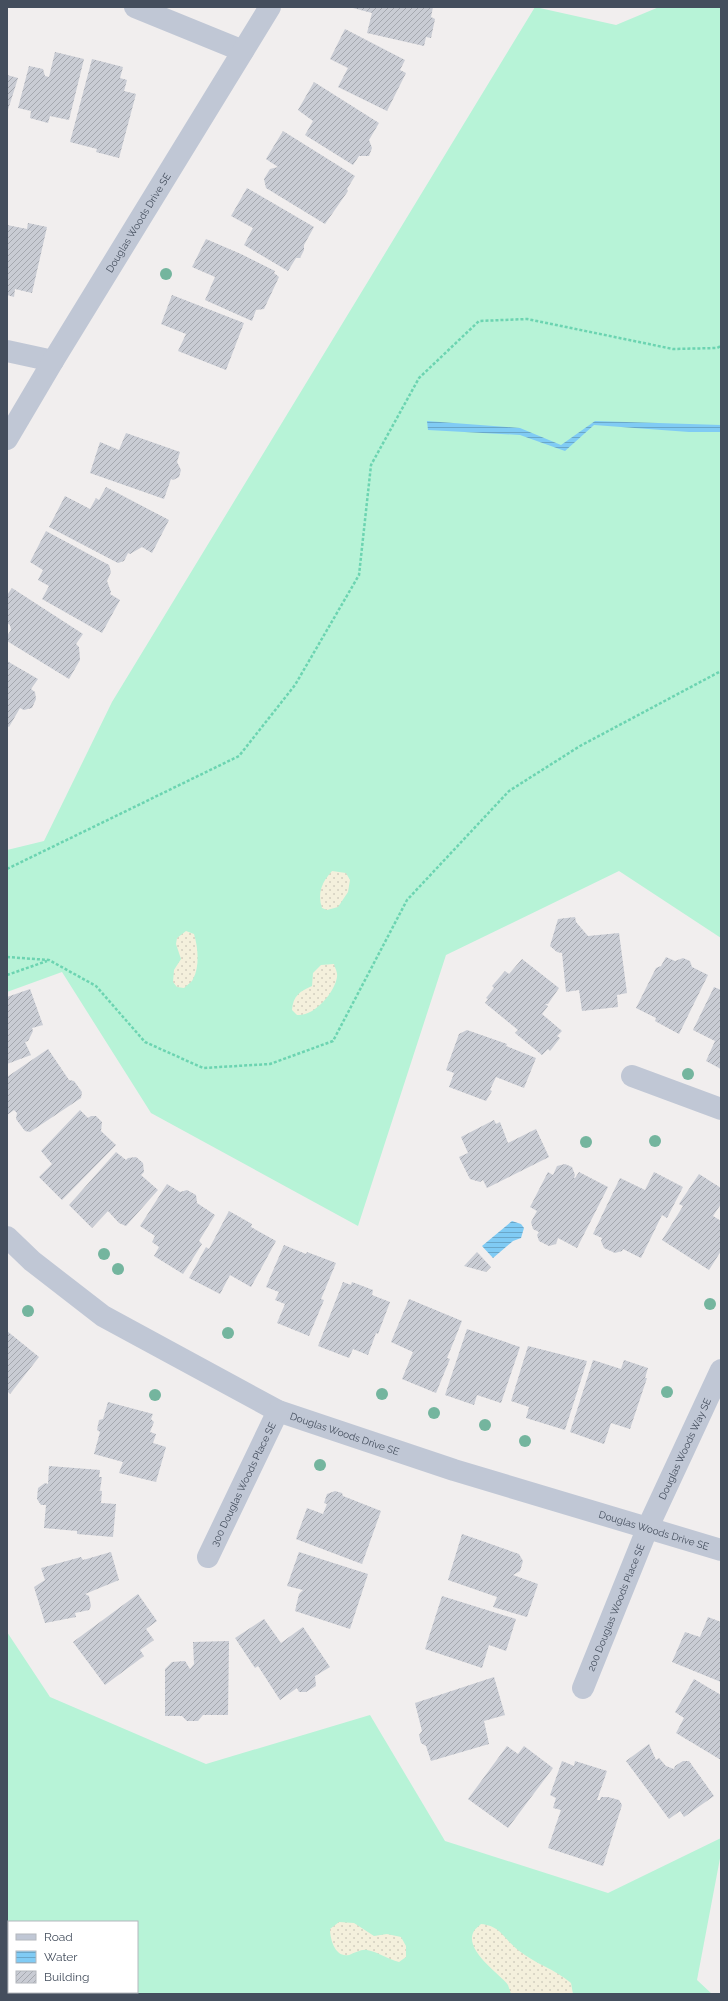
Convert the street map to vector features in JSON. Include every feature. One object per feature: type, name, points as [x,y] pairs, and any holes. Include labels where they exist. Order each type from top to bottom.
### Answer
[{"type":"street","points":[[135,7],[243,51]]},
{"type":"street","name":"Douglas Woods Drive SE","points":[[7,439],[53,361],[270,7]]},
{"type":"street","points":[[7,351],[53,361]]},
{"type":"street","points":[[632,1076],[721,1109]]},
{"type":"street","name":"Douglas Woods Drive SE","points":[[7,1237],[32,1261],[103,1316],[278,1410],[454,1470],[721,1550]]},
{"type":"street","name":"Douglas Woods Way SE","points":[[648,1527],[721,1370]]},
{"type":"street","name":"300 Douglas Woods Place SE","points":[[208,1557],[278,1410]]},
{"type":"street","name":"200 Douglas Woods Place SE","points":[[583,1688],[648,1527]]},
{"type":"path","points":[[7,869],[239,756],[295,685],[359,575],[371,466],[419,378],[479,321],[527,319],[673,349],[717,348],[721,346]]},
{"type":"path","points":[[7,957],[49,960],[96,986],[145,1042],[202,1068],[270,1064],[333,1041],[407,900],[509,790],[580,746],[721,671]]},
{"type":"path","points":[[7,975],[49,960]]},
{"type":"green space","points":[[535,7],[616,25],[659,7],[721,7],[721,938],[619,871],[446,955],[358,1226],[151,1113],[62,972],[7,992],[7,850],[44,841],[112,702]]},
{"type":"green space","points":[[7,1632],[50,1697],[206,1764],[370,1715],[445,1841],[608,1893],[721,1838],[721,1853],[697,1980],[712,1994],[7,1994]]},
{"type":"sand","points":[[332,871],[346,873],[350,880],[348,892],[338,907],[327,910],[322,908],[320,893],[323,884]]},
{"type":"sand","points":[[186,931],[194,934],[197,945],[197,969],[191,982],[184,988],[177,987],[173,982],[174,970],[181,959],[176,944],[177,938]]},
{"type":"sand","points":[[334,964],[337,977],[328,996],[317,1008],[304,1015],[297,1015],[292,1010],[294,1001],[301,992],[312,986],[313,973],[321,965]]},
{"type":"sand","points":[[339,1922],[354,1923],[374,1936],[387,1934],[401,1937],[406,1946],[406,1957],[399,1962],[367,1950],[349,1955],[340,1954],[332,1942],[330,1929]]},
{"type":"sand","points":[[481,1924],[488,1925],[498,1930],[513,1946],[525,1955],[565,1978],[571,1983],[573,1994],[511,1994],[508,1985],[484,1961],[473,1946],[472,1938],[474,1931]]},
{"type":"water","points":[[427,421],[520,428],[561,445],[595,421],[721,425],[721,432],[689,432],[594,425],[565,451],[520,435],[428,430]]},
{"type":"water","points":[[512,1221],[521,1224],[524,1228],[521,1238],[513,1241],[493,1258],[482,1246]]},
{"type":"building","points":[[353,7],[433,7],[431,17],[435,19],[431,38],[426,37],[424,46],[367,33],[372,13]]},
{"type":"building","points":[[345,29],[405,60],[400,70],[406,73],[387,111],[338,87],[348,68],[330,59]]},
{"type":"building","points":[[55,52],[84,59],[69,120],[50,116],[48,123],[30,118],[31,111],[18,108],[29,66],[43,69],[45,76],[49,77]]},
{"type":"building","points":[[92,59],[123,67],[120,78],[127,80],[124,91],[136,94],[119,158],[96,152],[97,149],[70,142]]},
{"type":"building","points":[[7,75],[18,78],[7,113]]},
{"type":"building","points":[[314,82],[379,123],[369,140],[372,148],[369,156],[359,156],[353,165],[305,135],[313,121],[298,110]]},
{"type":"building","points":[[283,131],[355,176],[347,189],[348,191],[325,224],[266,188],[264,179],[270,169],[278,167],[266,159]]},
{"type":"building","points":[[247,188],[314,227],[304,245],[304,250],[300,258],[296,258],[288,271],[244,245],[253,228],[231,216]]},
{"type":"building","points":[[28,223],[47,227],[32,293],[15,289],[14,297],[7,295],[7,225],[27,229]]},
{"type":"building","points":[[206,239],[275,271],[274,273],[279,277],[264,309],[256,310],[252,321],[205,300],[215,277],[192,267]]},
{"type":"building","points":[[172,295],[244,323],[226,370],[178,351],[186,334],[161,324]]},
{"type":"building","points":[[126,433],[180,452],[177,462],[181,470],[179,477],[173,480],[171,479],[164,499],[90,473],[100,442],[119,450]]},
{"type":"building","points":[[106,487],[169,520],[152,553],[142,547],[130,554],[128,553],[124,561],[118,563],[49,527],[65,496],[90,509],[96,498],[99,500]]},
{"type":"building","points":[[46,531],[109,565],[111,572],[107,581],[111,592],[110,594],[120,600],[102,633],[42,599],[49,586],[38,580],[43,570],[30,562]]},
{"type":"building","points":[[12,588],[83,634],[76,644],[79,647],[80,660],[69,679],[7,641],[7,636],[11,630],[10,625],[7,623],[7,595]]},
{"type":"building","points":[[7,661],[38,679],[31,689],[35,692],[36,699],[32,708],[24,710],[20,708],[9,727],[7,726]]},
{"type":"building","points":[[575,917],[576,922],[588,936],[619,933],[627,993],[617,995],[618,1007],[582,1011],[579,990],[566,992],[562,953],[557,952],[550,946],[558,919]]},
{"type":"building","points":[[666,957],[675,961],[683,958],[690,961],[692,967],[708,975],[679,1034],[655,1021],[656,1018],[636,1008],[656,968],[661,966]]},
{"type":"building","points":[[522,959],[559,988],[548,1004],[545,1004],[548,1006],[542,1014],[562,1031],[557,1036],[560,1038],[550,1051],[548,1049],[542,1055],[515,1033],[518,1030],[485,1003],[488,999],[486,998],[494,988],[492,986],[505,971],[509,974]]},
{"type":"building","points":[[714,987],[721,990],[721,1069],[706,1061],[715,1041],[693,1030]]},
{"type":"building","points":[[30,989],[43,1025],[32,1028],[33,1031],[28,1041],[25,1042],[31,1055],[7,1064],[7,997]]},
{"type":"building","points":[[467,1030],[507,1044],[506,1046],[536,1058],[524,1088],[496,1077],[490,1090],[492,1091],[486,1101],[449,1087],[454,1073],[446,1070],[459,1034]]},
{"type":"building","points":[[48,1049],[69,1080],[74,1081],[82,1092],[81,1098],[30,1132],[25,1131],[16,1119],[17,1113],[14,1110],[7,1115],[7,1077]]},
{"type":"building","points":[[80,1110],[88,1118],[91,1116],[96,1116],[102,1122],[101,1131],[116,1145],[62,1200],[39,1177],[52,1164],[41,1151]]},
{"type":"building","points":[[494,1120],[496,1124],[500,1122],[508,1143],[536,1129],[549,1157],[487,1188],[483,1180],[480,1182],[470,1179],[459,1157],[468,1153],[461,1137]]},
{"type":"building","points":[[116,1152],[126,1160],[128,1158],[136,1157],[143,1163],[144,1172],[141,1175],[158,1190],[126,1226],[119,1223],[108,1211],[92,1228],[69,1205]]},
{"type":"building","points":[[565,1164],[572,1167],[575,1175],[574,1178],[579,1172],[608,1187],[577,1248],[558,1238],[556,1244],[549,1246],[539,1241],[537,1235],[539,1232],[533,1229],[531,1222],[537,1211],[530,1207],[548,1172],[553,1175],[557,1166]]},
{"type":"building","points":[[654,1172],[683,1187],[667,1218],[662,1215],[641,1258],[623,1249],[622,1251],[615,1253],[604,1248],[601,1241],[602,1238],[593,1234],[620,1178],[645,1190]]},
{"type":"building","points":[[699,1174],[721,1188],[721,1204],[713,1216],[721,1221],[721,1251],[709,1270],[662,1240],[683,1206],[679,1204]]},
{"type":"building","points":[[167,1184],[180,1192],[187,1190],[196,1195],[197,1203],[215,1215],[199,1241],[202,1244],[183,1274],[154,1256],[159,1247],[152,1242],[155,1236],[140,1226]]},
{"type":"building","points":[[229,1211],[252,1224],[251,1227],[276,1241],[251,1287],[230,1275],[220,1294],[189,1278],[206,1247],[209,1249]]},
{"type":"building","points":[[284,1245],[306,1254],[307,1252],[336,1263],[321,1299],[324,1300],[309,1336],[277,1323],[285,1304],[275,1300],[279,1292],[266,1287]]},
{"type":"building","points":[[477,1252],[491,1267],[486,1272],[464,1266]]},
{"type":"building","points":[[343,1282],[351,1285],[352,1282],[373,1290],[372,1295],[390,1302],[368,1355],[353,1349],[349,1358],[318,1346]]},
{"type":"building","points":[[409,1299],[462,1321],[447,1358],[450,1359],[436,1393],[402,1379],[413,1352],[391,1342]]},
{"type":"building","points":[[467,1329],[520,1347],[501,1403],[477,1395],[474,1405],[445,1395]]},
{"type":"building","points":[[7,1331],[39,1357],[10,1394],[7,1391]]},
{"type":"building","points":[[528,1346],[587,1361],[565,1430],[526,1418],[529,1407],[511,1401]]},
{"type":"building","points":[[593,1360],[621,1369],[624,1360],[648,1368],[645,1378],[647,1378],[630,1429],[611,1423],[604,1444],[570,1432]]},
{"type":"building","points":[[108,1402],[153,1414],[151,1419],[154,1422],[150,1432],[156,1434],[153,1443],[166,1447],[156,1482],[119,1473],[123,1462],[94,1454],[100,1432],[97,1430],[99,1420],[103,1419]]},
{"type":"building","points":[[49,1466],[100,1470],[99,1477],[102,1477],[100,1490],[97,1490],[102,1491],[101,1503],[116,1504],[113,1537],[77,1534],[77,1531],[44,1528],[46,1505],[41,1505],[37,1499],[38,1488],[45,1483],[48,1484]]},
{"type":"building","points":[[335,1491],[342,1493],[343,1496],[381,1511],[362,1564],[296,1539],[307,1508],[323,1514],[327,1504],[324,1503],[327,1494]]},
{"type":"building","points":[[462,1534],[519,1554],[523,1561],[520,1571],[513,1575],[538,1584],[527,1617],[493,1607],[497,1597],[448,1580]]},
{"type":"building","points":[[111,1552],[119,1580],[85,1594],[89,1596],[91,1606],[89,1610],[75,1613],[76,1617],[45,1623],[34,1587],[45,1580],[41,1568],[81,1557],[83,1560]]},
{"type":"building","points":[[299,1552],[368,1574],[350,1629],[295,1611],[299,1594],[303,1590],[287,1586]]},
{"type":"building","points":[[138,1594],[157,1621],[146,1629],[154,1640],[140,1650],[144,1656],[105,1685],[73,1642]]},
{"type":"building","points":[[442,1596],[516,1619],[506,1651],[489,1645],[482,1668],[425,1649]]},
{"type":"building","points":[[708,1617],[721,1622],[721,1682],[672,1662],[685,1632],[700,1637]]},
{"type":"building","points":[[264,1619],[281,1643],[303,1627],[330,1667],[315,1676],[316,1686],[306,1692],[299,1692],[297,1688],[280,1700],[258,1666],[255,1668],[235,1638]]},
{"type":"building","points":[[229,1641],[228,1715],[203,1715],[198,1721],[187,1721],[182,1716],[165,1716],[165,1669],[172,1662],[185,1661],[190,1669],[194,1664],[193,1642]]},
{"type":"building","points":[[494,1677],[505,1715],[484,1721],[489,1744],[431,1761],[426,1746],[421,1743],[419,1735],[422,1731],[415,1703]]},
{"type":"building","points":[[694,1679],[721,1695],[721,1760],[676,1733],[684,1718],[675,1712]]},
{"type":"building","points":[[649,1744],[656,1760],[659,1758],[666,1766],[674,1769],[675,1766],[683,1761],[689,1761],[714,1796],[684,1817],[680,1811],[669,1819],[626,1761]]},
{"type":"building","points":[[507,1746],[518,1754],[524,1746],[553,1768],[508,1828],[468,1799]]},
{"type":"building","points":[[562,1761],[574,1766],[575,1761],[607,1771],[597,1800],[600,1800],[601,1797],[608,1797],[619,1800],[622,1805],[603,1866],[548,1848],[561,1810],[553,1808],[556,1798],[550,1795]]}]
